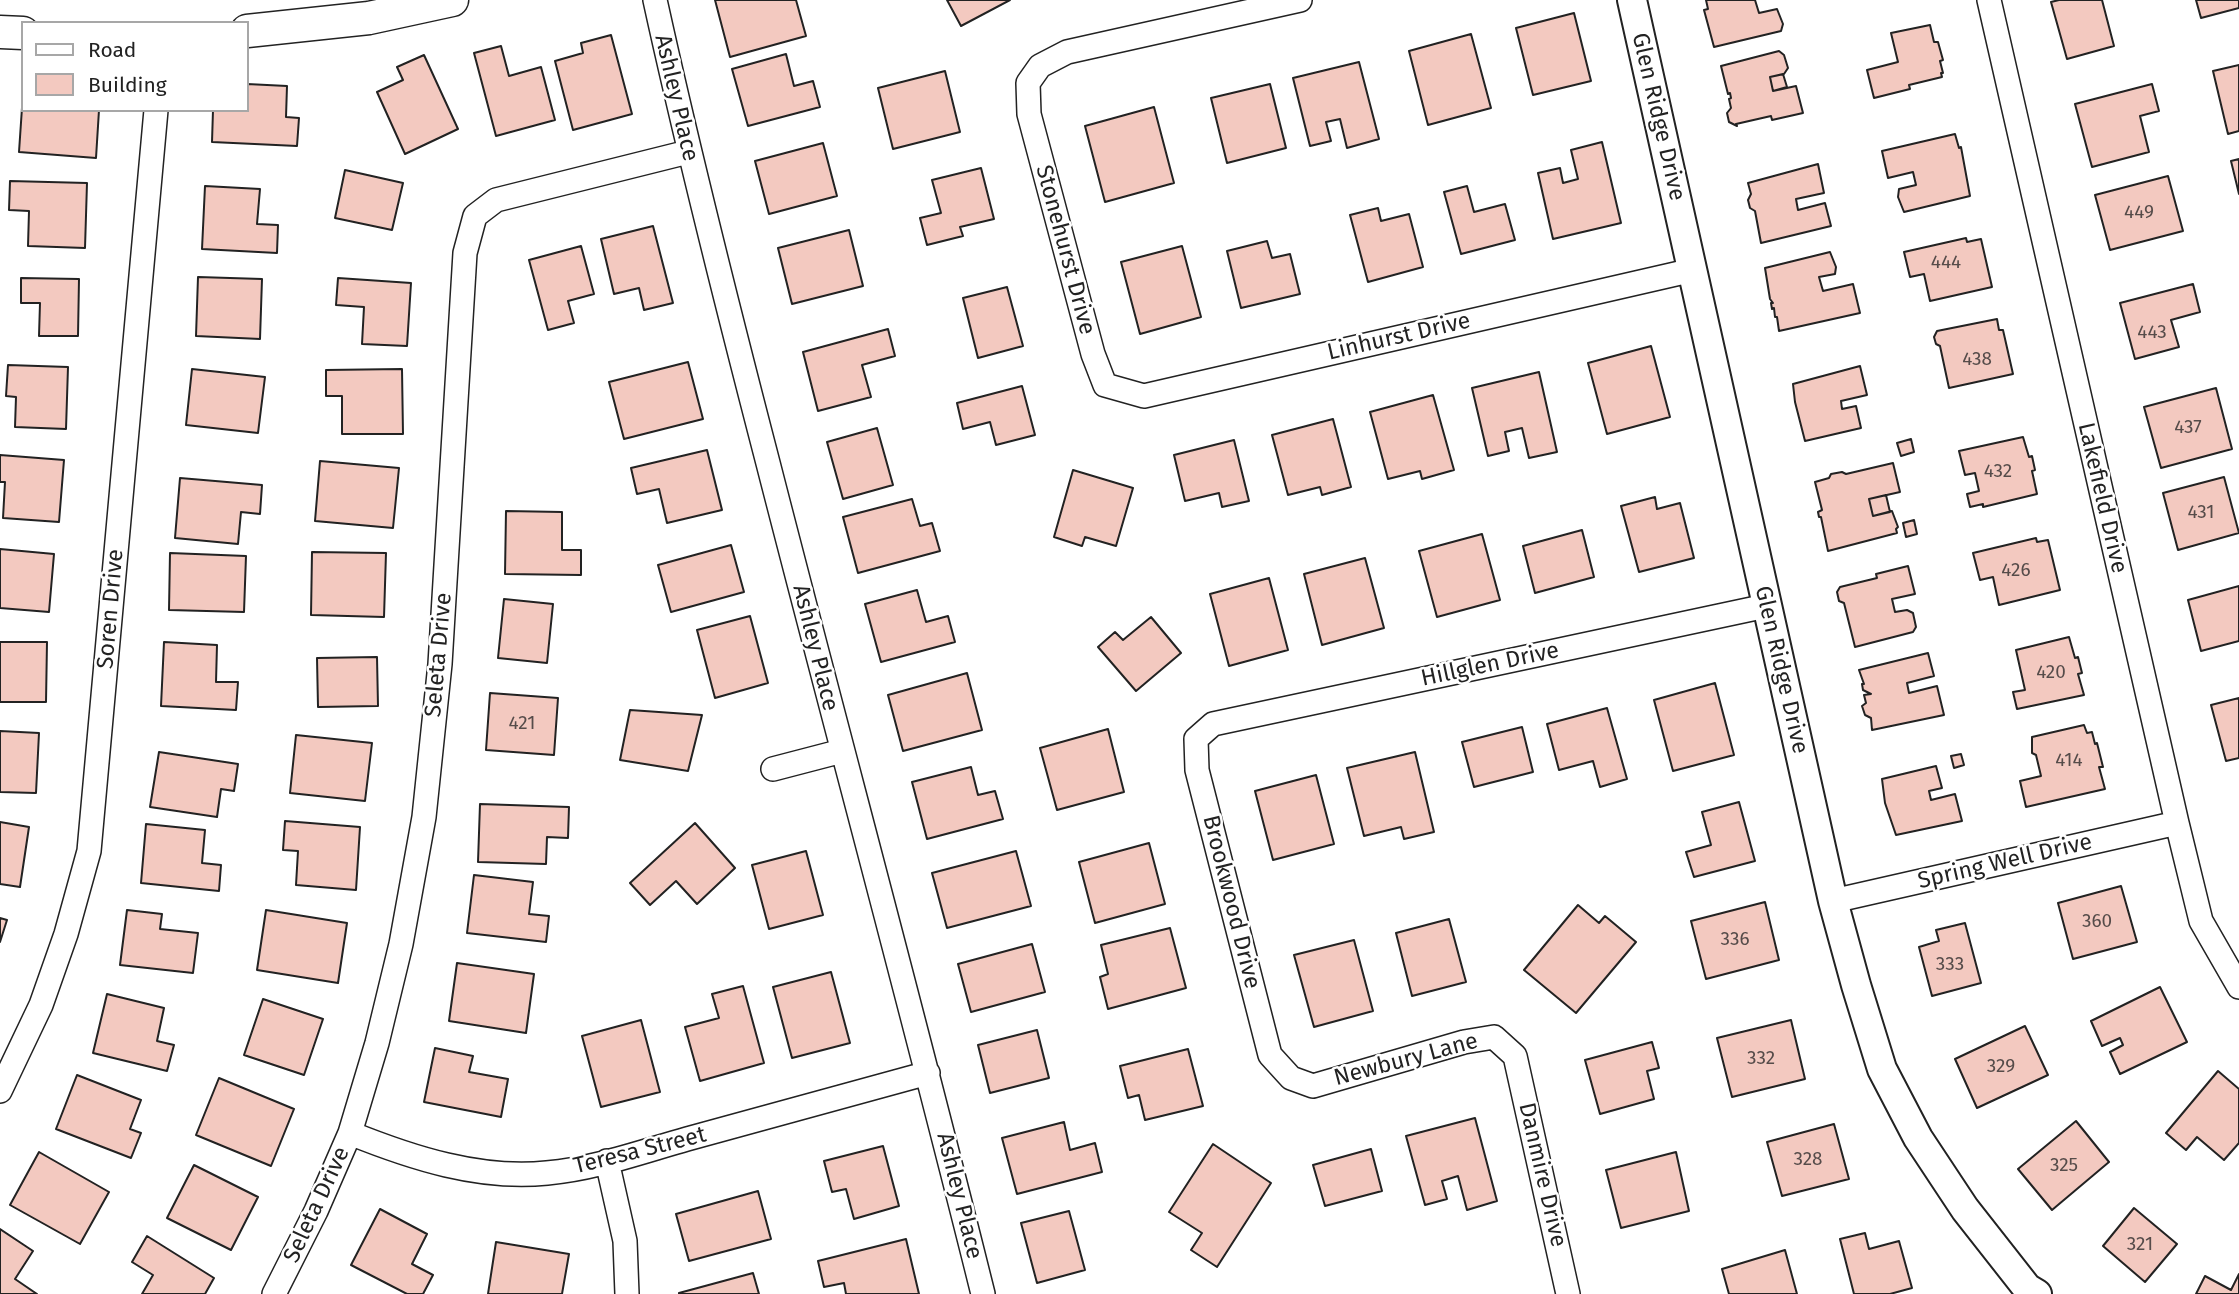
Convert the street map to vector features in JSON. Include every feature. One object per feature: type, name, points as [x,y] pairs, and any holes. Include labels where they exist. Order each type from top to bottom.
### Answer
[{"type":"main road","points":[[248,31],[369,18],[452,0]]},
{"type":"main road","points":[[0,32],[21,33]]},
{"type":"street","name":"Ashley Place","points":[[654,0],[688,152],[984,1294]]},
{"type":"street","name":"Stonehurst Drive","points":[[1105,385],[1093,354],[1029,114],[1028,83],[1040,66],[1067,52],[1300,0]]},
{"type":"street","name":"Glen Ridge Drive","points":[[1632,0],[1833,901],[1882,1069],[1919,1139],[1965,1209],[2027,1292]]},
{"type":"street","name":"Lakefield Drive","points":[[1989,0],[2201,920],[2239,987]]},
{"type":"street","name":"Soren Drive","points":[[0,1091],[41,1005],[66,934],[89,851],[156,112]]},
{"type":"street","name":"Seleta Drive","points":[[274,1294],[316,1211],[350,1133],[377,1043],[398,957],[424,817],[440,664],[465,253],[475,216],[496,200],[688,152]]},
{"type":"street","name":"Linhurst Drive","points":[[1105,385],[1143,396],[1693,270]]},
{"type":"street","name":"Hillglen Drive","points":[[1213,724],[1766,606]]},
{"type":"street","name":"Brookwood Drive","points":[[1213,724],[1196,739],[1197,770],[1270,1055],[1291,1078]]},
{"type":"street","points":[[773,769],[842,751]]},
{"type":"street","name":"Spring Well Drive","points":[[1833,901],[2177,823]]},
{"type":"street","name":"Newbury Lane","points":[[1291,1078],[1313,1086],[1464,1042],[1494,1037],[1515,1056]]},
{"type":"street","name":"Danmire Drive","points":[[1515,1056],[1568,1294]]},
{"type":"street","name":"Teresa Street","points":[[350,1133],[398,1153],[491,1172],[548,1173],[607,1161],[928,1073]]},
{"type":"street","points":[[607,1161],[625,1241],[627,1294]]},
{"type":"building","points":[[715,0],[796,0],[806,36],[730,57]]},
{"type":"building","points":[[947,0],[1010,0],[961,26]]},
{"type":"building","points":[[1706,0],[1755,0],[1759,13],[1777,9],[1783,24],[1781,31],[1714,47],[1704,10],[1708,9]]},
{"type":"building","points":[[2102,0],[2114,46],[2067,59],[2051,2]]},
{"type":"building","points":[[2196,0],[2239,0],[2239,8],[2201,18]]},
{"type":"building","points":[[1574,13],[1591,81],[1533,95],[1516,28]]},
{"type":"building","points":[[1930,25],[1934,42],[1938,42],[1943,60],[1940,61],[1942,77],[1874,98],[1867,70],[1898,62],[1891,33]]},
{"type":"building","points":[[1471,34],[1491,108],[1428,125],[1409,51]]},
{"type":"building","points":[[611,35],[632,114],[573,130],[555,61],[583,53],[581,43]]},
{"type":"building","points":[[501,46],[509,76],[541,67],[555,120],[496,136],[474,53]]},
{"type":"building","points":[[1779,51],[1784,55],[1788,68],[1784,74],[1770,77],[1773,91],[1796,86],[1803,113],[1772,120],[1771,116],[1736,124],[1737,126],[1729,122],[1727,113],[1731,108],[1731,98],[1721,66]]},
{"type":"building","points":[[786,54],[794,86],[813,81],[820,107],[748,126],[732,69]]},
{"type":"building","points":[[424,55],[458,129],[405,154],[377,92],[403,80],[397,67]]},
{"type":"building","points":[[1359,62],[1379,139],[1347,148],[1340,119],[1326,122],[1331,141],[1310,146],[1293,78]]},
{"type":"building","points":[[2239,65],[2239,131],[2228,134],[2213,71]]},
{"type":"building","points":[[945,71],[960,132],[893,149],[878,88]]},
{"type":"building","points":[[1783,74],[1787,87],[1773,91],[1770,77]]},
{"type":"building","points":[[248,84],[287,86],[286,117],[299,118],[297,146],[212,142],[213,112],[248,112]]},
{"type":"building","points":[[1270,84],[1286,148],[1227,163],[1211,98]]},
{"type":"building","points":[[2152,84],[2159,111],[2140,116],[2149,152],[2092,167],[2075,104]]},
{"type":"building","points":[[1154,107],[1174,183],[1105,202],[1085,126]]},
{"type":"building","points":[[22,112],[99,112],[96,158],[19,152]]},
{"type":"building","points":[[1955,134],[1959,148],[1961,147],[1970,196],[1904,212],[1898,197],[1899,189],[1916,185],[1913,172],[1888,178],[1882,151]]},
{"type":"building","points":[[1602,142],[1621,223],[1553,239],[1538,173],[1560,168],[1563,183],[1578,179],[1571,150]]},
{"type":"building","points":[[823,143],[837,196],[769,214],[755,161]]},
{"type":"building","points":[[2239,159],[2239,194],[2231,161]]},
{"type":"building","points":[[1818,164],[1824,193],[1796,199],[1798,210],[1825,203],[1831,226],[1761,243],[1755,211],[1750,208],[1748,200],[1751,194],[1748,183]]},
{"type":"building","points":[[981,168],[994,219],[960,227],[963,236],[927,245],[920,218],[941,213],[932,180]]},
{"type":"building","points":[[345,170],[403,183],[392,230],[335,218]]},
{"type":"building","points":[[2168,176],[2183,231],[2110,250],[2095,195]]},
{"type":"building","points":[[10,181],[87,183],[85,248],[28,246],[29,211],[9,210]]},
{"type":"building","points":[[205,186],[260,189],[257,224],[278,225],[277,253],[202,249]]},
{"type":"building","points":[[1467,186],[1474,212],[1505,204],[1515,240],[1461,254],[1444,192]]},
{"type":"building","points":[[1378,208],[1381,221],[1409,214],[1423,267],[1368,282],[1350,215]]},
{"type":"building","points":[[653,226],[673,303],[644,310],[639,288],[614,294],[601,239]]},
{"type":"building","points":[[849,230],[863,286],[792,304],[778,248]]},
{"type":"building","points":[[1966,238],[1967,242],[1981,239],[1992,287],[1930,301],[1924,274],[1910,277],[1904,252]]},
{"type":"building","points":[[1267,241],[1272,258],[1290,254],[1300,294],[1241,308],[1227,251]]},
{"type":"building","points":[[581,246],[594,294],[568,301],[574,323],[548,330],[529,260]]},
{"type":"building","points":[[1182,246],[1201,317],[1140,334],[1121,262]]},
{"type":"building","points":[[1830,252],[1836,267],[1835,274],[1819,277],[1823,291],[1853,284],[1860,313],[1779,331],[1765,268]]},
{"type":"building","points":[[198,277],[262,279],[260,339],[196,336]]},
{"type":"building","points":[[21,278],[79,279],[78,336],[39,336],[40,303],[21,303]]},
{"type":"building","points":[[338,278],[411,283],[407,346],[362,344],[364,307],[336,305]]},
{"type":"building","points":[[2193,284],[2200,312],[2171,320],[2179,347],[2135,359],[2120,303]]},
{"type":"building","points":[[1007,287],[1023,346],[978,358],[963,298]]},
{"type":"building","points":[[1997,319],[1999,330],[2003,330],[2013,374],[1949,388],[1940,346],[1936,344],[1934,337],[1937,331]]},
{"type":"building","points":[[888,329],[895,356],[862,365],[871,397],[818,411],[803,352]]},
{"type":"building","points":[[1651,346],[1670,417],[1607,434],[1588,363]]},
{"type":"building","points":[[688,362],[703,419],[624,439],[609,382]]},
{"type":"building","points":[[8,365],[68,367],[66,429],[15,427],[16,397],[6,396]]},
{"type":"building","points":[[1860,366],[1867,395],[1841,401],[1842,409],[1856,406],[1861,428],[1805,441],[1793,384]]},
{"type":"building","points":[[192,369],[265,377],[258,433],[186,425]]},
{"type":"building","points":[[402,369],[403,434],[342,434],[342,396],[326,396],[326,370]]},
{"type":"building","points":[[1539,372],[1557,452],[1529,458],[1522,428],[1505,432],[1509,451],[1488,456],[1472,388]]},
{"type":"building","points":[[1022,386],[1035,435],[996,445],[990,422],[963,429],[957,403]]},
{"type":"building","points":[[2216,388],[2232,449],[2161,468],[2144,407]]},
{"type":"building","points":[[1433,395],[1454,470],[1422,479],[1420,471],[1388,479],[1370,412]]},
{"type":"building","points":[[1333,419],[1351,487],[1322,495],[1320,487],[1288,495],[1272,435]]},
{"type":"building","points":[[877,428],[893,485],[843,499],[827,442]]},
{"type":"building","points":[[2023,437],[2029,457],[2032,456],[2037,494],[1983,507],[1983,504],[1970,507],[1967,494],[1979,491],[1975,473],[1965,475],[1959,451]]},
{"type":"building","points":[[1911,439],[1914,452],[1901,456],[1897,443]]},
{"type":"building","points":[[1234,440],[1249,501],[1222,507],[1219,493],[1185,501],[1174,455]]},
{"type":"building","points":[[707,450],[722,510],[667,523],[659,489],[637,494],[631,468]]},
{"type":"building","points":[[0,455],[64,460],[59,522],[3,518],[5,482],[0,482]]},
{"type":"building","points":[[320,461],[399,468],[393,528],[315,521]]},
{"type":"building","points":[[1893,463],[1900,492],[1869,499],[1873,516],[1892,511],[1898,527],[1897,533],[1828,551],[1818,512],[1822,510],[1815,482],[1829,478],[1831,474],[1846,474]]},
{"type":"building","points":[[1073,470],[1133,488],[1116,546],[1085,537],[1082,546],[1054,537]]},
{"type":"building","points":[[2224,477],[2239,533],[2178,550],[2163,493]]},
{"type":"building","points":[[180,478],[262,485],[260,514],[241,512],[238,544],[175,538]]},
{"type":"building","points":[[1886,495],[1890,512],[1873,516],[1869,499]]},
{"type":"building","points":[[1655,497],[1657,509],[1680,503],[1694,558],[1639,572],[1621,506]]},
{"type":"building","points":[[912,499],[920,526],[932,523],[940,551],[858,573],[843,517]]},
{"type":"building","points":[[506,511],[562,512],[562,550],[581,550],[581,575],[505,574]]},
{"type":"building","points":[[1914,520],[1917,534],[1906,537],[1903,523]]},
{"type":"building","points":[[1582,530],[1594,577],[1535,593],[1523,546]]},
{"type":"building","points":[[1482,534],[1500,600],[1437,617],[1419,551]]},
{"type":"building","points":[[2036,538],[2037,542],[2048,540],[2060,590],[1999,605],[1993,577],[1980,580],[1973,553]]},
{"type":"building","points":[[731,545],[744,592],[671,612],[658,565]]},
{"type":"building","points":[[0,549],[54,554],[49,612],[0,608]]},
{"type":"building","points":[[312,552],[386,553],[384,617],[311,615]]},
{"type":"building","points":[[170,553],[246,556],[244,612],[169,610]]},
{"type":"building","points":[[1365,558],[1384,628],[1322,645],[1304,574]]},
{"type":"building","points":[[1908,566],[1915,594],[1892,599],[1895,612],[1907,610],[1913,613],[1916,627],[1913,632],[1855,647],[1844,603],[1839,601],[1837,592],[1840,587],[1877,578],[1876,574]]},
{"type":"building","points":[[1269,578],[1288,650],[1229,666],[1210,594]]},
{"type":"building","points":[[2239,586],[2239,641],[2201,651],[2188,600]]},
{"type":"building","points":[[917,590],[926,622],[948,616],[955,642],[881,662],[865,604]]},
{"type":"building","points":[[504,599],[553,604],[547,663],[498,658]]},
{"type":"building","points":[[750,616],[768,683],[715,698],[697,630]]},
{"type":"building","points":[[1151,617],[1181,653],[1136,691],[1098,647],[1115,632],[1123,640]]},
{"type":"building","points":[[2069,637],[2075,658],[2078,657],[2082,673],[2078,674],[2084,695],[2017,709],[2013,692],[2025,690],[2016,650]]},
{"type":"building","points":[[0,642],[47,642],[46,702],[0,702]]},
{"type":"building","points":[[164,642],[217,645],[216,682],[238,682],[236,710],[161,706]]},
{"type":"building","points":[[1928,653],[1934,676],[1907,683],[1909,693],[1937,686],[1944,715],[1872,730],[1871,718],[1865,715],[1862,706],[1866,703],[1864,695],[1871,694],[1863,690],[1864,684],[1859,670]]},
{"type":"building","points":[[377,657],[378,706],[318,707],[317,658]]},
{"type":"building","points":[[967,673],[982,730],[903,751],[888,695]]},
{"type":"building","points":[[1715,683],[1734,755],[1673,771],[1654,700]]},
{"type":"building","points":[[490,693],[558,698],[554,755],[486,750]]},
{"type":"building","points":[[2239,698],[2239,758],[2226,761],[2211,705]]},
{"type":"building","points":[[1607,708],[1627,779],[1600,787],[1593,761],[1559,770],[1547,724]]},
{"type":"building","points":[[630,710],[702,715],[688,771],[620,760]]},
{"type":"building","points":[[2084,725],[2087,733],[2092,732],[2095,744],[2097,743],[2103,767],[2099,767],[2105,789],[2026,807],[2020,781],[2041,776],[2036,755],[2032,753],[2032,737]]},
{"type":"building","points":[[1522,727],[1533,772],[1474,787],[1462,742]]},
{"type":"building","points":[[1108,729],[1124,792],[1057,810],[1040,748]]},
{"type":"building","points":[[0,731],[39,733],[36,793],[0,792]]},
{"type":"building","points":[[296,735],[372,743],[365,801],[290,793]]},
{"type":"building","points":[[159,752],[238,764],[234,791],[221,789],[217,817],[150,807]]},
{"type":"building","points":[[1415,752],[1434,832],[1404,839],[1401,827],[1364,836],[1347,768]]},
{"type":"building","points":[[1961,754],[1964,765],[1954,768],[1951,756]]},
{"type":"building","points":[[1936,766],[1942,788],[1929,791],[1931,800],[1955,794],[1962,821],[1896,835],[1885,803],[1882,779]]},
{"type":"building","points":[[971,767],[978,795],[995,791],[1003,819],[927,839],[912,782]]},
{"type":"building","points":[[1316,775],[1334,844],[1273,860],[1255,791]]},
{"type":"building","points":[[1739,802],[1755,861],[1694,877],[1686,852],[1711,845],[1702,812]]},
{"type":"building","points":[[480,804],[569,807],[568,838],[547,837],[546,864],[478,862]]},
{"type":"building","points":[[285,821],[360,827],[356,890],[296,885],[298,851],[283,850]]},
{"type":"building","points":[[0,822],[29,827],[20,887],[0,884]]},
{"type":"building","points":[[695,823],[735,868],[697,904],[676,881],[650,905],[630,883]]},
{"type":"building","points":[[146,824],[205,830],[202,863],[221,865],[219,891],[141,883]]},
{"type":"building","points":[[1149,843],[1165,904],[1095,923],[1079,862]]},
{"type":"building","points":[[806,851],[823,915],[769,929],[752,865]]},
{"type":"building","points":[[1016,851],[1031,906],[947,928],[932,873]]},
{"type":"building","points":[[474,875],[533,882],[529,914],[549,916],[546,942],[467,933]]},
{"type":"building","points":[[2121,886],[2137,942],[2073,959],[2058,903]]},
{"type":"building","points":[[1765,902],[1779,960],[1706,979],[1691,921]]},
{"type":"building","points":[[1578,905],[1599,923],[1605,916],[1636,942],[1576,1013],[1524,970]]},
{"type":"building","points":[[127,910],[162,914],[160,929],[198,933],[193,973],[120,965]]},
{"type":"building","points":[[266,910],[347,923],[338,983],[257,970]]},
{"type":"building","points":[[0,918],[7,920],[0,942]]},
{"type":"building","points":[[1449,919],[1466,982],[1412,996],[1396,933]]},
{"type":"building","points":[[1965,923],[1981,983],[1932,996],[1919,947],[1939,941],[1936,930]]},
{"type":"building","points":[[1170,928],[1186,988],[1108,1009],[1100,977],[1108,974],[1101,945]]},
{"type":"building","points":[[1354,940],[1373,1011],[1314,1027],[1294,955]]},
{"type":"building","points":[[1032,944],[1045,992],[971,1012],[958,964]]},
{"type":"building","points":[[457,963],[534,974],[526,1033],[449,1021]]},
{"type":"building","points":[[831,972],[850,1043],[792,1058],[773,987]]},
{"type":"building","points":[[743,986],[764,1063],[700,1081],[685,1027],[719,1018],[712,994]]},
{"type":"building","points":[[2160,987],[2187,1042],[2120,1074],[2110,1052],[2123,1045],[2120,1038],[2102,1046],[2091,1021]]},
{"type":"building","points":[[107,994],[164,1008],[157,1041],[174,1045],[167,1071],[93,1053]]},
{"type":"building","points":[[263,999],[323,1019],[304,1075],[244,1055]]},
{"type":"building","points":[[641,1020],[660,1092],[601,1107],[582,1036]]},
{"type":"building","points":[[1791,1020],[1805,1079],[1732,1097],[1717,1038]]},
{"type":"building","points":[[2025,1026],[2048,1075],[1977,1108],[1955,1059]]},
{"type":"building","points":[[1037,1030],[1049,1078],[990,1093],[978,1045]]},
{"type":"building","points":[[1652,1042],[1659,1068],[1647,1071],[1654,1099],[1600,1114],[1585,1060]]},
{"type":"building","points":[[435,1048],[473,1056],[469,1072],[508,1079],[501,1117],[424,1102]]},
{"type":"building","points":[[1188,1049],[1203,1106],[1145,1120],[1139,1095],[1128,1098],[1120,1066]]},
{"type":"building","points":[[2218,1071],[2239,1089],[2239,1143],[2224,1160],[2197,1137],[2186,1150],[2166,1133]]},
{"type":"building","points":[[77,1075],[141,1100],[130,1129],[141,1133],[131,1158],[56,1129]]},
{"type":"building","points":[[219,1078],[294,1109],[271,1166],[196,1135]]},
{"type":"building","points":[[1475,1118],[1497,1201],[1467,1210],[1458,1176],[1442,1181],[1447,1199],[1425,1205],[1406,1136]]},
{"type":"building","points":[[2076,1121],[2109,1162],[2052,1210],[2018,1169]]},
{"type":"building","points":[[1064,1122],[1070,1150],[1095,1143],[1102,1172],[1017,1194],[1002,1138]]},
{"type":"building","points":[[1834,1124],[1849,1179],[1782,1196],[1767,1142]]},
{"type":"building","points":[[1213,1144],[1271,1183],[1217,1267],[1191,1250],[1202,1233],[1169,1212]]},
{"type":"building","points":[[883,1146],[899,1206],[854,1219],[846,1189],[832,1192],[824,1161]]},
{"type":"building","points":[[1371,1149],[1382,1191],[1325,1206],[1313,1165]]},
{"type":"building","points":[[39,1152],[109,1192],[80,1244],[10,1205]]},
{"type":"building","points":[[1676,1152],[1689,1211],[1621,1228],[1606,1170]]},
{"type":"building","points":[[194,1165],[258,1197],[231,1250],[167,1218]]},
{"type":"building","points":[[758,1191],[771,1239],[689,1261],[676,1214]]},
{"type":"building","points":[[2134,1208],[2177,1244],[2145,1282],[2103,1246]]},
{"type":"building","points":[[380,1209],[427,1234],[412,1264],[433,1275],[423,1294],[407,1294],[351,1265]]},
{"type":"building","points":[[1069,1211],[1085,1270],[1037,1283],[1021,1223]]},
{"type":"building","points":[[0,1229],[33,1251],[15,1279],[37,1294],[0,1294]]},
{"type":"building","points":[[1865,1233],[1869,1249],[1899,1241],[1912,1288],[1890,1294],[1854,1294],[1840,1239]]},
{"type":"building","points":[[147,1236],[214,1278],[205,1294],[142,1294],[153,1275],[132,1262]]},
{"type":"building","points":[[906,1239],[919,1294],[846,1294],[844,1283],[824,1287],[818,1261]]},
{"type":"building","points":[[496,1242],[569,1254],[562,1294],[488,1294]]},
{"type":"building","points":[[1785,1250],[1797,1294],[1729,1294],[1722,1269]]},
{"type":"building","points":[[753,1273],[759,1294],[679,1294],[679,1293]]},
{"type":"building","points":[[2239,1274],[2239,1294],[2196,1294],[2205,1276],[2231,1290]]}]
